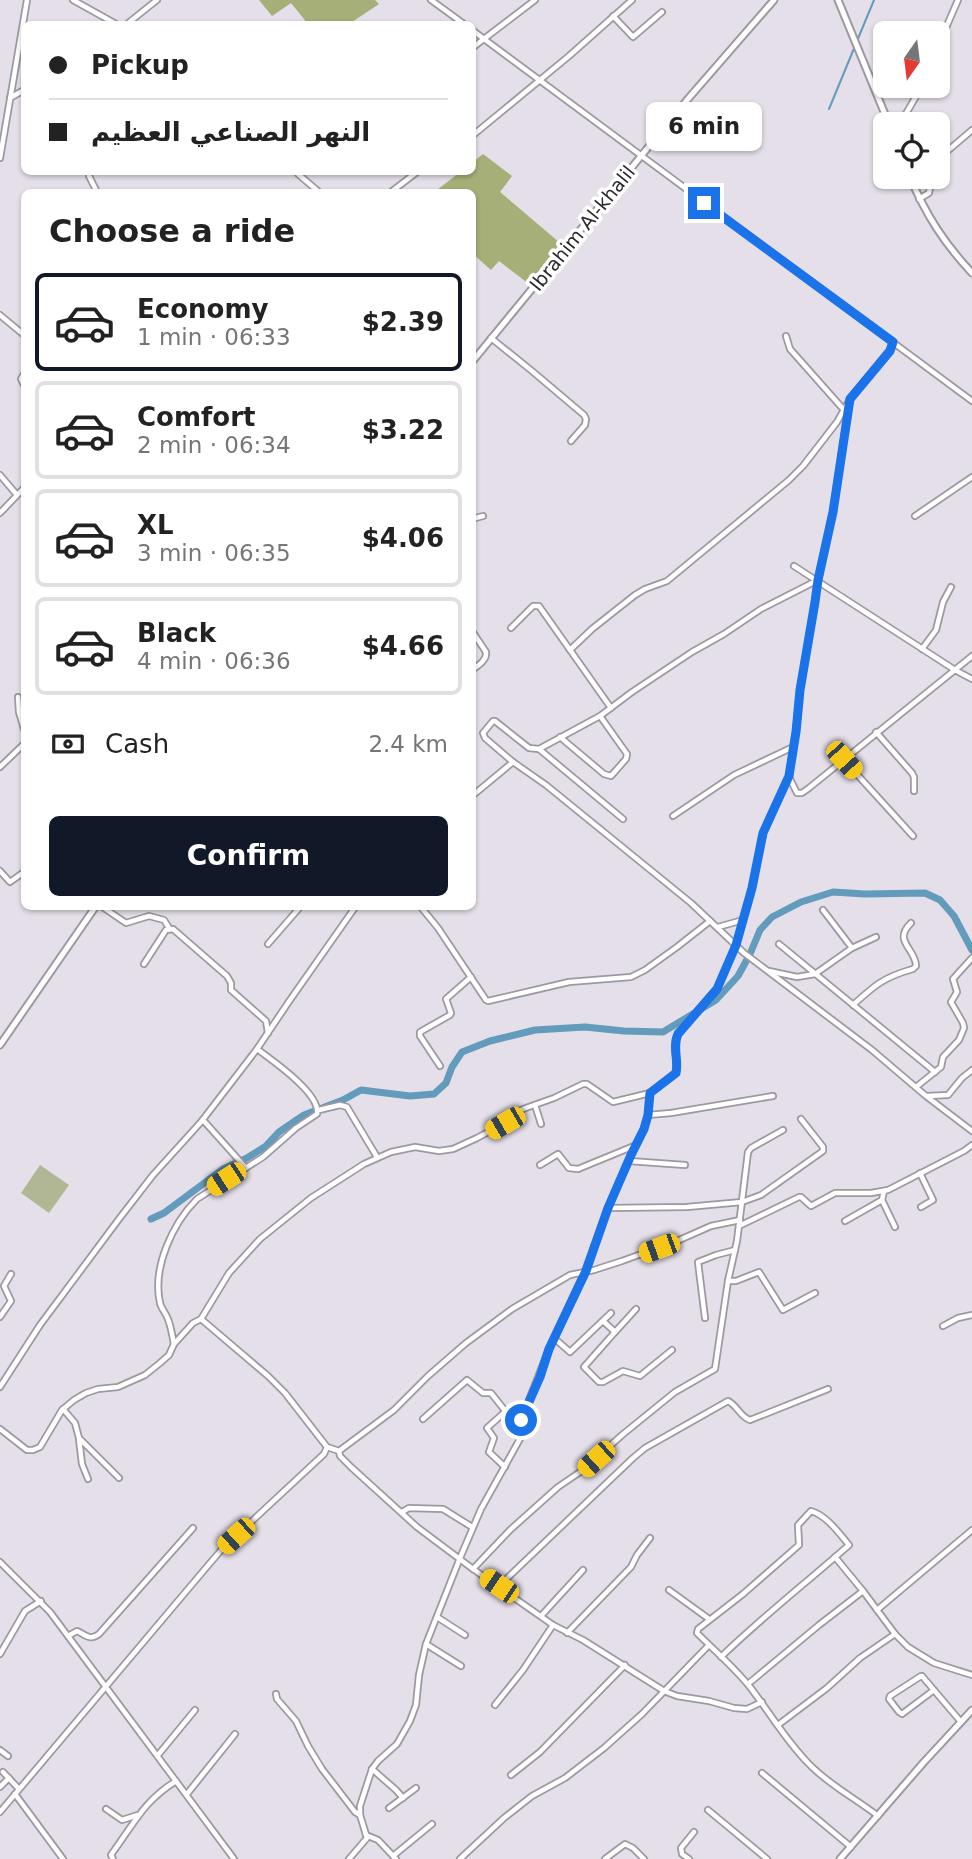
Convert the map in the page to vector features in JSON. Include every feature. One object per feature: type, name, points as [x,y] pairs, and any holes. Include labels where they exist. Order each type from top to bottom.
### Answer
[{"type":"street","points":[[23,21],[27,0]]},
{"type":"street","points":[[74,0],[111,21]]},
{"type":"street","points":[[131,21],[157,0]]},
{"type":"street","points":[[431,0],[460,21]]},
{"type":"street","points":[[476,45],[536,0]]},
{"type":"street","points":[[476,133],[632,0]]},
{"type":"street","name":"Ibrahim Al-khalil","points":[[476,357],[687,100],[774,0]]},
{"type":"street","points":[[838,0],[884,112]]},
{"type":"street","points":[[949,21],[958,0]]},
{"type":"street","points":[[613,16],[633,37],[662,12]]},
{"type":"street","points":[[0,158],[21,33]]},
{"type":"street","points":[[476,33],[972,401]]},
{"type":"street","points":[[9,98],[21,92]]},
{"type":"street","points":[[950,149],[972,130]]},
{"type":"street","points":[[300,175],[316,189]]},
{"type":"street","points":[[395,189],[413,175]]},
{"type":"street","points":[[915,189],[937,231],[972,274]]},
{"type":"street","points":[[919,199],[929,193],[930,189]]},
{"type":"street","points":[[0,315],[21,332]]},
{"type":"street","points":[[786,336],[790,349],[844,410]]},
{"type":"street","points":[[491,338],[583,415],[586,422],[571,442]]},
{"type":"street","points":[[570,650],[635,595],[674,576],[789,481],[814,453],[850,399],[890,351],[893,342]]},
{"type":"street","points":[[0,1429],[27,1450],[33,1450],[40,1447],[64,1409],[86,1393],[118,1387],[145,1375],[169,1354],[174,1343],[193,1324],[201,1319],[229,1273],[260,1239],[311,1198],[377,1157],[415,1147],[439,1151],[453,1149],[505,1123],[514,1114],[583,1084],[614,1102],[650,1093],[676,1073],[675,1039],[717,989],[736,945],[757,867],[763,833],[789,776],[800,690],[818,580],[833,512],[850,399]]},
{"type":"street","points":[[0,475],[17,495]]},
{"type":"street","points":[[915,516],[972,477]]},
{"type":"street","points":[[0,513],[21,491]]},
{"type":"street","points":[[476,518],[484,516]]},
{"type":"street","points":[[794,566],[972,679]]},
{"type":"street","points":[[539,749],[600,716],[692,652],[761,609],[818,580]]},
{"type":"street","points":[[922,649],[936,630],[943,602],[951,587]]},
{"type":"street","points":[[511,628],[533,606],[539,606],[611,708]]},
{"type":"street","points":[[476,637],[486,652],[486,659],[476,667]]},
{"type":"street","points":[[789,776],[796,792],[802,793],[972,656]]},
{"type":"street","points":[[18,697],[21,719]]},
{"type":"street","points":[[560,737],[604,774],[611,776],[626,759],[627,754],[600,716]]},
{"type":"street","points":[[623,819],[539,749],[529,748],[499,723],[493,721],[483,733],[485,738],[513,762],[546,785],[691,903],[765,970],[872,1050],[972,1131]]},
{"type":"street","points":[[876,732],[912,773],[914,791]]},
{"type":"street","points":[[673,816],[734,775],[793,746]]},
{"type":"street","points":[[0,767],[21,747]]},
{"type":"street","points":[[844,760],[913,836]]},
{"type":"street","points":[[476,793],[513,762]]},
{"type":"street","points":[[0,871],[10,882],[21,874]]},
{"type":"street","points":[[823,909],[852,948]]},
{"type":"street","points":[[0,1045],[96,910]]},
{"type":"street","points":[[105,910],[126,923],[149,916],[164,920],[169,928],[227,976],[231,989],[266,1020],[268,1034]]},
{"type":"street","points":[[268,944],[298,910]]},
{"type":"street","points":[[0,1387],[40,1325],[119,1219],[153,1175],[204,1120],[257,1049],[353,910]]},
{"type":"street","points":[[423,910],[488,1001],[569,982],[631,977],[645,970],[710,921]]},
{"type":"street","points":[[718,927],[743,920]]},
{"type":"street","points":[[853,1006],[887,977],[916,966],[916,959],[907,948],[904,937],[911,923]]},
{"type":"street","points":[[144,964],[169,928]]},
{"type":"street","points":[[765,970],[797,977],[815,974],[852,948],[876,937]]},
{"type":"street","points":[[779,944],[935,1072]]},
{"type":"street","points":[[916,1087],[941,1067],[944,1055],[964,1032],[963,1023],[951,1002],[957,992],[953,979],[972,958]]},
{"type":"street","points":[[440,1066],[419,1032],[450,1015],[446,999],[471,977]]},
{"type":"street","points":[[174,1343],[160,1300],[160,1273],[172,1233],[190,1206],[205,1193],[263,1157],[296,1128],[317,1114],[318,1107],[308,1093],[257,1049]]},
{"type":"street","points":[[926,1096],[948,1095],[972,1070]]},
{"type":"street","points":[[518,1428],[554,1338],[586,1271],[608,1208],[644,1129],[650,1093]]},
{"type":"street","points":[[648,1115],[773,1096]]},
{"type":"street","points":[[318,1110],[340,1105],[347,1107],[377,1157]]},
{"type":"street","points":[[535,1105],[541,1124]]},
{"type":"street","points":[[608,1208],[687,1207],[742,1202],[761,1195],[822,1151],[822,1147],[801,1119]]},
{"type":"street","points":[[204,1120],[246,1168]]},
{"type":"street","points":[[473,1569],[510,1530],[558,1487],[583,1470],[675,1392],[715,1369],[749,1151],[783,1130]]},
{"type":"street","points":[[339,1451],[394,1410],[453,1353],[496,1321],[570,1275],[641,1254],[711,1226],[739,1223],[800,1196],[811,1206],[835,1193],[884,1191],[972,1145]]},
{"type":"street","points":[[540,1165],[558,1154],[569,1168],[578,1169],[635,1146]]},
{"type":"street","points":[[629,1161],[685,1165]]},
{"type":"street","points":[[920,1174],[933,1199],[921,1207]]},
{"type":"street","points":[[884,1191],[882,1200],[895,1227]]},
{"type":"street","points":[[845,1221],[882,1200]]},
{"type":"street","points":[[705,1318],[698,1262],[735,1250]]},
{"type":"street","points":[[728,1281],[736,1281],[759,1272],[783,1310],[815,1293]]},
{"type":"street","points":[[0,1317],[11,1301],[4,1286],[11,1274]]},
{"type":"street","points":[[636,1309],[585,1369],[600,1383],[623,1371],[640,1376],[672,1350]]},
{"type":"street","points":[[554,1338],[570,1352],[611,1313]]},
{"type":"street","points":[[943,1326],[958,1318],[972,1315]]},
{"type":"street","points":[[201,1319],[285,1393],[327,1447],[339,1451]]},
{"type":"street","points":[[603,1321],[615,1332]]},
{"type":"street","points":[[349,1859],[365,1842],[360,1805],[372,1769],[397,1744],[410,1721],[426,1644],[472,1527],[522,1437],[491,1393],[482,1393],[467,1380],[423,1419]]},
{"type":"street","points":[[499,1586],[645,1448],[727,1401],[750,1420],[828,1389]]},
{"type":"street","points":[[64,1409],[75,1423],[82,1464],[88,1479]]},
{"type":"street","points":[[505,1467],[489,1452],[494,1438],[487,1428],[506,1412]]},
{"type":"street","points":[[79,1438],[119,1478]]},
{"type":"street","points":[[0,1812],[223,1548],[324,1454],[327,1447]]},
{"type":"street","points":[[339,1451],[342,1459],[402,1513],[473,1569],[553,1625],[583,1640],[664,1691],[734,1708],[752,1708],[762,1702]]},
{"type":"street","points":[[402,1513],[409,1508],[443,1508],[472,1527]]},
{"type":"street","points":[[721,1657],[849,1545],[816,1511],[811,1511],[798,1525],[799,1545],[697,1630],[698,1634],[709,1645],[721,1657],[748,1684],[795,1750],[826,1780],[878,1816]]},
{"type":"street","points":[[68,1636],[77,1631],[89,1638],[99,1634],[193,1528]]},
{"type":"street","points":[[877,1610],[972,1530]]},
{"type":"street","points":[[567,1633],[631,1567],[650,1538]]},
{"type":"street","points":[[835,1557],[908,1647],[934,1663],[972,1675]]},
{"type":"street","points":[[0,1562],[41,1601],[233,1859]]},
{"type":"street","points":[[541,1616],[583,1570]]},
{"type":"street","points":[[669,1590],[709,1619]]},
{"type":"street","points":[[748,1684],[863,1591]]},
{"type":"street","points":[[0,1654],[25,1611],[41,1601]]},
{"type":"street","points":[[437,1617],[465,1635]]},
{"type":"street","points":[[495,1706],[553,1625]]},
{"type":"street","points":[[778,1725],[895,1633]]},
{"type":"street","points":[[426,1644],[461,1666]]},
{"type":"street","points":[[460,1859],[532,1796],[580,1768],[642,1714],[709,1645]]},
{"type":"street","points":[[511,1775],[540,1752],[625,1665]]},
{"type":"street","points":[[934,1690],[902,1714],[889,1699],[919,1676],[934,1690],[961,1722]]},
{"type":"street","points":[[276,1694],[277,1699],[302,1729],[308,1746],[323,1769],[360,1815]]},
{"type":"street","points":[[158,1755],[195,1710]]},
{"type":"street","points":[[840,1859],[972,1710]]},
{"type":"street","points":[[187,1794],[234,1734]]},
{"type":"street","points":[[0,1750],[8,1756]]},
{"type":"street","points":[[372,1769],[403,1798]]},
{"type":"street","points":[[3,1772],[19,1789]]},
{"type":"street","points":[[762,1773],[851,1847]]},
{"type":"street","points":[[0,1787],[9,1778]]},
{"type":"street","points":[[113,1859],[111,1855],[151,1799],[176,1781]]},
{"type":"street","points":[[389,1808],[416,1788]]},
{"type":"street","points":[[15,1794],[63,1859]]},
{"type":"street","points":[[106,1809],[122,1820],[139,1814]]},
{"type":"street","points":[[708,1810],[767,1859]]},
{"type":"street","points":[[366,1835],[378,1840],[395,1858],[432,1824]]},
{"type":"street","points":[[689,1859],[682,1854],[681,1847],[694,1832]]},
{"type":"street","points":[[605,1859],[625,1844],[645,1859]]},
{"type":"green space","points":[[259,0],[375,0],[379,4],[354,21],[306,21],[291,3],[272,16]]},
{"type":"green space","points":[[483,154],[512,176],[500,192],[560,243],[529,284],[499,261],[491,270],[476,257],[476,189],[438,189],[456,175],[476,175],[476,160]]},
{"type":"green space","points":[[40,1165],[69,1185],[49,1213],[21,1193]]},
{"type":"waterway","points":[[857,41],[874,0]]},
{"type":"waterway","points":[[829,109],[855,46]]},
{"type":"waterway","points":[[151,1219],[164,1213],[223,1169],[266,1146],[279,1132],[304,1115],[361,1090],[410,1096],[434,1094],[446,1083],[462,1052],[490,1041],[535,1030],[585,1027],[663,1032],[716,1000],[738,976],[760,930],[772,917],[801,902],[833,892],[925,893],[940,900],[954,916],[972,950]]},
{"type":"route","points":[[521,1420],[549,1349],[586,1271],[608,1208],[644,1129],[650,1093],[676,1073],[675,1039],[712,997],[736,945],[752,888],[763,833],[789,776],[800,690],[818,580],[833,512],[850,399],[890,351],[893,342],[704,203]]}]
